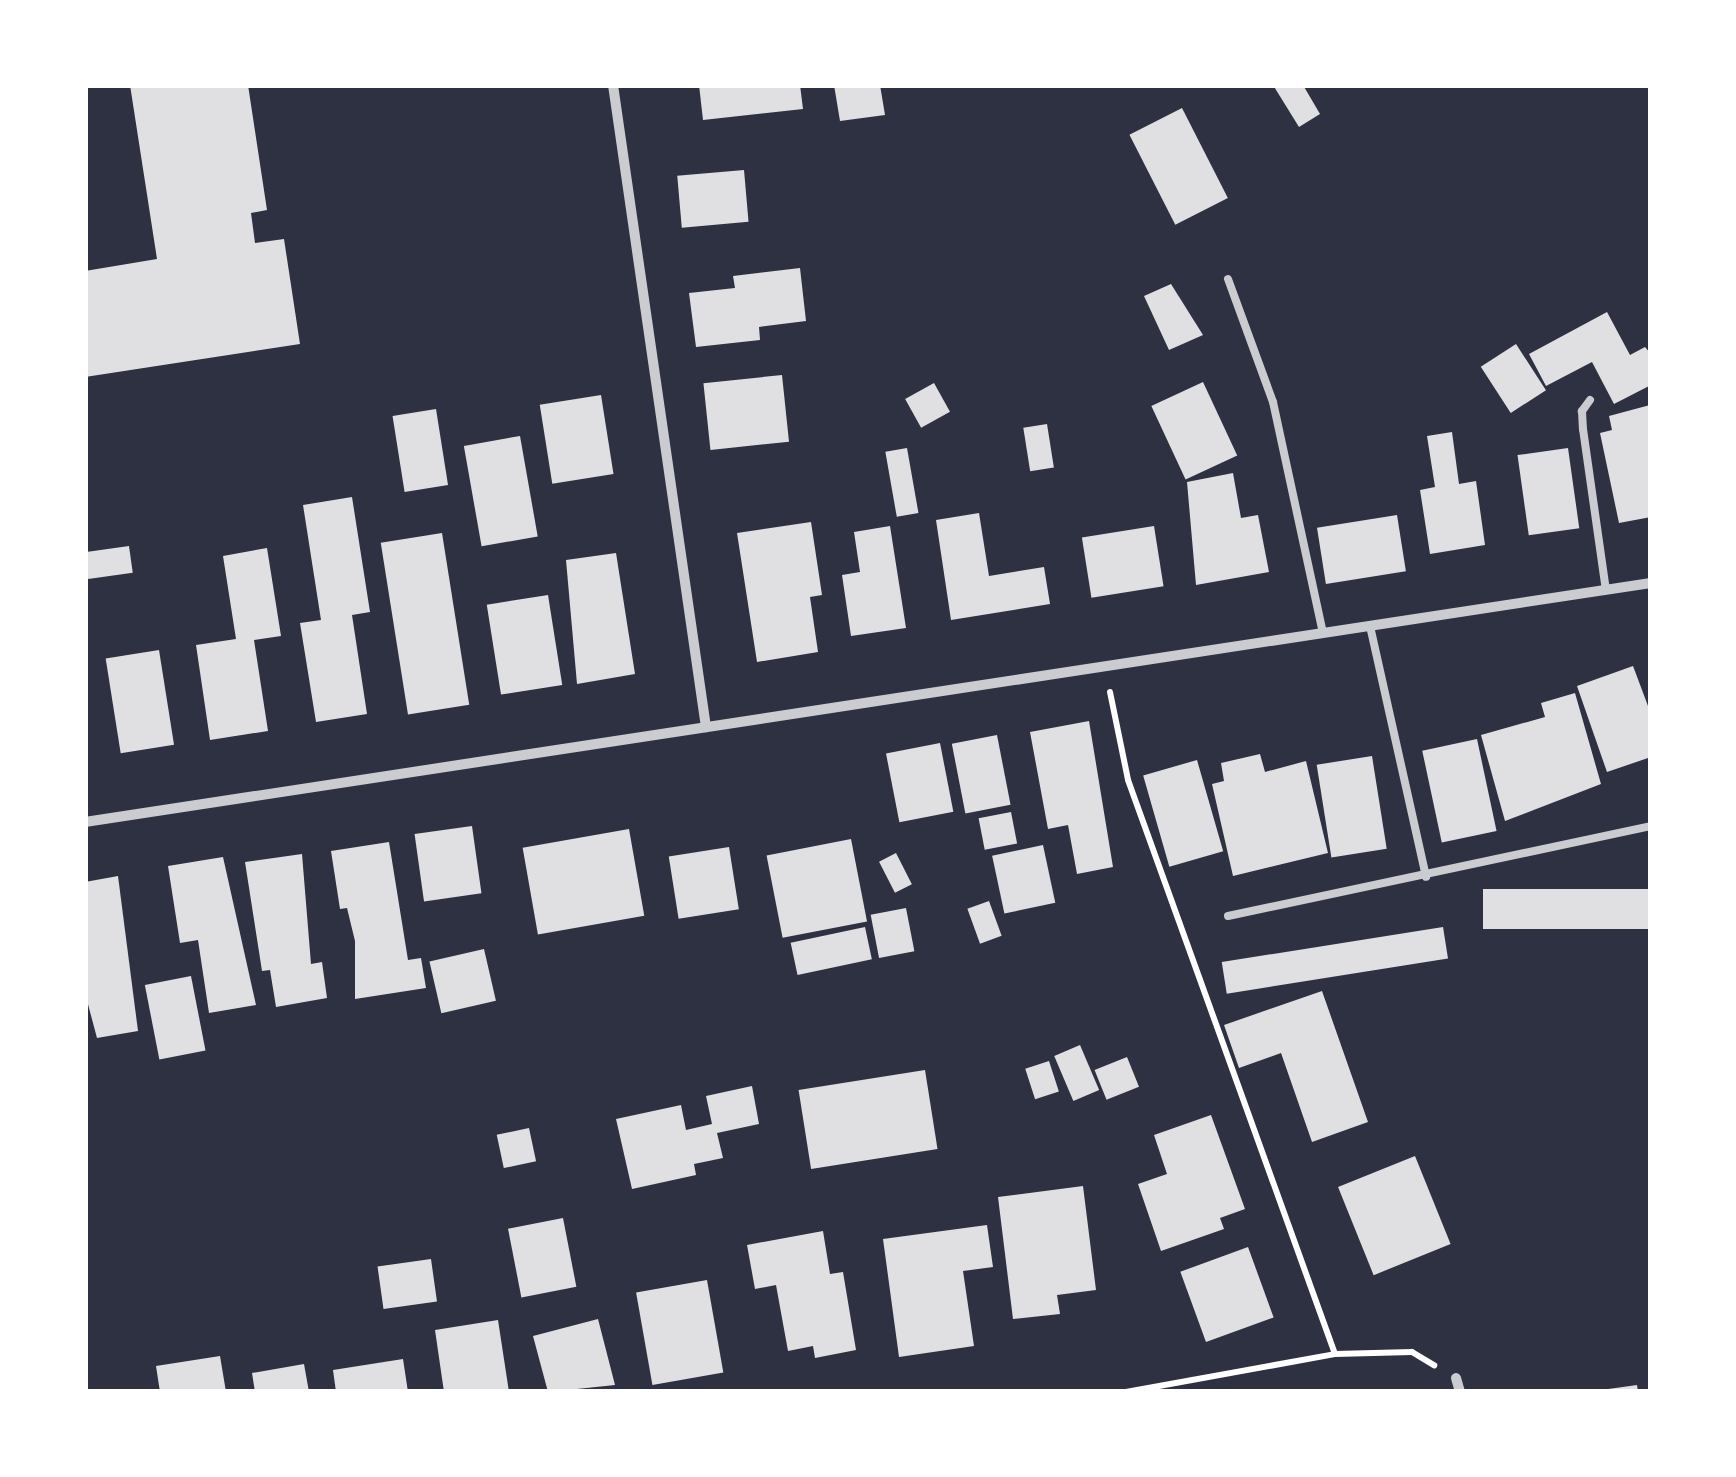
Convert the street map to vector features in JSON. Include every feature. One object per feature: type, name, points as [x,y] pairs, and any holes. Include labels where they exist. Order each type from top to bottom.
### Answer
[{"type":"street","points":[[613,85],[706,727]]},
{"type":"street","points":[[85,822],[1651,583]]},
{"type":"street","points":[[1456,1378],[1460,1392]]},
{"type":"lane","points":[[1228,279],[1273,402],[1323,633]]},
{"type":"lane","points":[[1590,400],[1582,411],[1583,429],[1606,590]]},
{"type":"lane","points":[[1370,626],[1426,877]]},
{"type":"lane","points":[[1228,916],[1426,877],[1651,826]]},
{"type":"path","points":[[1105,666],[1128,780],[1335,1354]]},
{"type":"path","points":[[1126,1392],[1335,1354],[1412,1352],[1456,1378]]},
{"type":"building","points":[[130,85],[248,85],[267,210],[251,213],[255,243],[284,239],[300,344],[85,377],[85,271],[157,259]]},
{"type":"building","points":[[699,85],[800,85],[803,109],[703,120]]},
{"type":"building","points":[[834,85],[880,85],[885,115],[840,121]]},
{"type":"building","points":[[1273,85],[1303,85],[1320,114],[1299,127]]},
{"type":"building","points":[[1182,108],[1228,198],[1175,225],[1129,135]]},
{"type":"building","points":[[744,170],[749,222],[682,228],[677,176]]},
{"type":"building","points":[[800,268],[806,321],[759,327],[760,340],[696,347],[689,293],[735,288],[733,276]]},
{"type":"building","points":[[1171,284],[1203,335],[1169,350],[1144,296]]},
{"type":"building","points":[[1607,312],[1630,355],[1645,347],[1651,354],[1651,385],[1614,404],[1592,362],[1546,386],[1529,354]]},
{"type":"building","points":[[1516,344],[1546,390],[1511,413],[1481,367]]},
{"type":"building","points":[[782,375],[789,442],[710,450],[703,383]]},
{"type":"building","points":[[1203,382],[1237,455],[1186,480],[1151,406]]},
{"type":"building","points":[[934,383],[950,412],[921,428],[905,399]]},
{"type":"building","points":[[601,395],[614,474],[552,484],[540,405]]},
{"type":"building","points":[[1650,405],[1651,517],[1619,523],[1600,433],[1612,430],[1609,416]]},
{"type":"building","points":[[436,409],[448,485],[405,492],[393,416]]},
{"type":"building","points":[[1047,424],[1054,467],[1030,471],[1023,428]]},
{"type":"building","points":[[1452,432],[1459,484],[1476,481],[1485,545],[1430,554],[1420,490],[1435,487],[1427,436]]},
{"type":"building","points":[[520,436],[538,536],[482,546],[464,446]]},
{"type":"building","points":[[907,448],[918,513],[897,517],[885,452]]},
{"type":"building","points":[[1568,448],[1579,528],[1529,535],[1517,455]]},
{"type":"building","points":[[1233,473],[1241,518],[1258,515],[1269,572],[1196,585],[1187,482]]},
{"type":"building","points":[[352,497],[370,612],[352,615],[367,714],[316,722],[300,623],[321,620],[303,505]]},
{"type":"building","points":[[979,513],[989,576],[1044,567],[1050,604],[951,620],[936,520]]},
{"type":"building","points":[[1397,515],[1406,571],[1326,584],[1317,528]]},
{"type":"building","points":[[811,522],[822,595],[810,597],[818,652],[757,662],[737,533]]},
{"type":"building","points":[[890,526],[906,628],[851,636],[842,575],[860,572],[854,532]]},
{"type":"building","points":[[1154,526],[1164,586],[1091,598],[1082,537]]},
{"type":"building","points":[[442,533],[469,705],[408,715],[381,543]]},
{"type":"building","points":[[129,546],[133,573],[88,579],[85,552]]},
{"type":"building","points":[[267,548],[281,636],[254,640],[268,731],[210,740],[196,645],[236,639],[223,556]]},
{"type":"building","points":[[616,553],[635,674],[577,684],[566,560]]},
{"type":"building","points":[[548,595],[562,685],[501,695],[487,605]]},
{"type":"building","points":[[159,650],[174,745],[121,753],[106,658]]},
{"type":"building","points":[[1633,666],[1651,714],[1651,757],[1607,772],[1577,686]]},
{"type":"building","points":[[1575,693],[1601,784],[1505,821],[1481,735],[1545,717],[1541,703]]},
{"type":"building","points":[[1089,721],[1113,867],[1077,874],[1068,825],[1048,829],[1030,732]]},
{"type":"building","points":[[997,735],[1011,805],[965,813],[952,744]]},
{"type":"building","points":[[1477,739],[1497,831],[1442,843],[1422,751]]},
{"type":"building","points":[[940,743],[953,812],[899,822],[886,753]]},
{"type":"building","points":[[1260,754],[1265,772],[1306,761],[1328,853],[1233,876],[1212,784],[1224,781],[1221,763]]},
{"type":"building","points":[[1372,756],[1387,849],[1331,858],[1317,765]]},
{"type":"building","points":[[1197,760],[1223,851],[1169,867],[1143,775]]},
{"type":"building","points":[[1011,812],[1017,843],[985,850],[979,818]]},
{"type":"building","points":[[472,826],[481,893],[424,901],[415,834]]},
{"type":"building","points":[[629,829],[644,916],[538,934],[523,848]]},
{"type":"building","points":[[851,839],[867,921],[783,938],[767,855]]},
{"type":"building","points":[[389,842],[408,960],[421,958],[426,988],[355,999],[355,941],[347,908],[340,909],[331,851]]},
{"type":"building","points":[[1043,845],[1055,903],[1004,914],[992,856]]},
{"type":"building","points":[[729,847],[739,909],[679,919],[669,857]]},
{"type":"building","points":[[896,853],[912,884],[895,893],[879,862]]},
{"type":"building","points":[[302,854],[311,964],[322,962],[327,998],[276,1007],[270,970],[262,971],[245,862]]},
{"type":"building","points":[[223,857],[256,1005],[209,1013],[198,940],[180,943],[168,866]]},
{"type":"building","points":[[118,876],[138,1031],[97,1038],[85,993],[85,882]]},
{"type":"building","points":[[1483,889],[1651,889],[1651,929],[1483,929]]},
{"type":"building","points":[[989,901],[1002,936],[980,944],[967,909]]},
{"type":"building","points":[[906,908],[914,951],[879,958],[871,915]]},
{"type":"building","points":[[865,927],[872,959],[798,975],[791,943]]},
{"type":"building","points":[[1443,927],[1448,959],[1227,994],[1222,962]]},
{"type":"building","points":[[484,949],[496,1001],[441,1013],[429,962]]},
{"type":"building","points":[[191,976],[206,1051],[159,1060],[145,985]]},
{"type":"building","points":[[1322,991],[1368,1122],[1312,1142],[1281,1053],[1239,1068],[1224,1025]]},
{"type":"building","points":[[1080,1045],[1099,1090],[1073,1101],[1054,1056]]},
{"type":"building","points":[[1127,1057],[1139,1087],[1107,1100],[1095,1070]]},
{"type":"building","points":[[1049,1061],[1059,1091],[1035,1099],[1025,1069]]},
{"type":"building","points":[[925,1070],[938,1149],[811,1169],[799,1090]]},
{"type":"building","points":[[752,1086],[759,1124],[717,1133],[723,1158],[694,1164],[696,1175],[632,1189],[616,1119],[681,1105],[686,1130],[712,1124],[706,1096]]},
{"type":"building","points":[[1211,1115],[1245,1209],[1220,1218],[1224,1229],[1161,1251],[1138,1184],[1167,1174],[1154,1135]]},
{"type":"building","points":[[529,1128],[536,1161],[504,1168],[497,1135]]},
{"type":"building","points":[[1415,1156],[1451,1244],[1374,1275],[1338,1187]]},
{"type":"building","points":[[1083,1186],[1096,1290],[1057,1295],[1060,1314],[1013,1319],[998,1197]]},
{"type":"building","points":[[563,1218],[576,1287],[521,1297],[508,1229]]},
{"type":"building","points":[[987,1225],[993,1267],[963,1271],[974,1346],[899,1357],[883,1239]]},
{"type":"building","points":[[823,1231],[830,1274],[843,1272],[856,1350],[815,1358],[813,1346],[788,1351],[776,1285],[755,1289],[747,1245]]},
{"type":"building","points":[[1248,1247],[1274,1317],[1206,1342],[1180,1272]]},
{"type":"building","points":[[431,1259],[437,1302],[384,1309],[378,1267]]},
{"type":"building","points":[[707,1280],[723,1373],[652,1385],[636,1293]]},
{"type":"building","points":[[598,1319],[615,1385],[548,1392],[533,1336]]},
{"type":"building","points":[[498,1320],[509,1392],[444,1392],[435,1330]]},
{"type":"building","points":[[220,1356],[226,1392],[160,1392],[156,1366]]},
{"type":"building","points":[[403,1359],[408,1392],[336,1392],[333,1370]]},
{"type":"building","points":[[304,1364],[309,1392],[255,1392],[252,1373]]},
{"type":"building","points":[[1637,1385],[1638,1392],[1601,1392],[1601,1390]]}]
